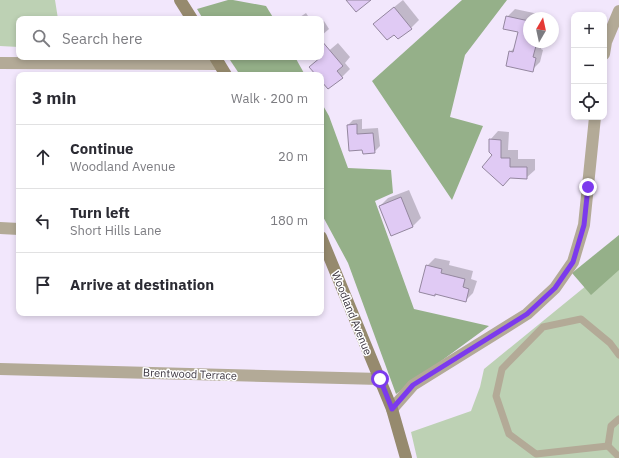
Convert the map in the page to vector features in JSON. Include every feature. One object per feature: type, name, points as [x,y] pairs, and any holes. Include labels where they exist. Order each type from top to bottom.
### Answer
[{"type":"street","points":[[184,1],[191,16]]},
{"type":"street","points":[[605,48],[619,11]]},
{"type":"street","points":[[0,63],[217,61],[224,72]]},
{"type":"street","points":[[392,409],[413,385],[527,314],[555,288],[573,262],[584,225],[595,120]]},
{"type":"street","points":[[0,228],[16,229]]},
{"type":"street","name":"Woodland Avenue","points":[[324,245],[392,409],[406,458]]},
{"type":"street","name":"Brentwood Terrace","points":[[0,369],[380,379]]},
{"type":"lane","points":[[608,446],[536,454],[510,434],[496,396],[502,369],[543,327],[581,320],[610,344],[619,355]]},
{"type":"lane","points":[[608,446],[611,426],[619,419]]},
{"type":"lane","points":[[608,446],[619,457]]},
{"type":"green space","points":[[0,0],[55,0],[58,16],[16,16],[16,47],[0,46]]},
{"type":"green space","points":[[228,0],[233,0],[266,6],[272,16],[201,16],[197,9]]},
{"type":"green space","points":[[462,0],[507,0],[465,55],[450,117],[483,126],[452,200],[372,81]]},
{"type":"green space","points":[[230,60],[297,60],[303,72],[238,72]]},
{"type":"green space","points":[[324,107],[329,116],[348,168],[391,170],[393,193],[375,201],[414,309],[489,326],[396,394],[348,263],[324,219]]},
{"type":"green space","points":[[619,235],[619,270],[591,295],[572,273]]},
{"type":"green space","points":[[619,259],[619,458],[417,458],[411,432],[471,411],[480,387],[484,369]]},
{"type":"building","points":[[346,0],[371,0],[356,12]]},
{"type":"building","points":[[394,7],[412,29],[398,39],[394,35],[387,40],[373,24]]},
{"type":"building","points":[[506,16],[523,20],[523,48],[535,48],[533,57],[536,58],[533,72],[506,66],[509,51],[513,52],[518,32],[503,29]]},
{"type":"building","points":[[324,44],[343,66],[337,71],[343,78],[328,89],[324,84],[324,72],[313,72],[309,67],[317,60],[324,60]]},
{"type":"building","points":[[357,124],[357,134],[373,133],[375,153],[363,154],[362,150],[349,151],[347,125]]},
{"type":"building","points":[[489,139],[501,140],[501,158],[510,158],[510,167],[527,167],[527,179],[510,178],[503,186],[482,167],[492,155],[489,152]]},
{"type":"building","points":[[401,197],[413,227],[391,236],[379,206]]},
{"type":"building","points":[[426,265],[442,269],[441,273],[465,279],[463,287],[469,289],[466,302],[435,294],[435,296],[419,292]]},
{"type":"route","points":[[380,379],[392,409],[413,385],[527,314],[555,288],[573,262],[584,225],[588,187]]}]
